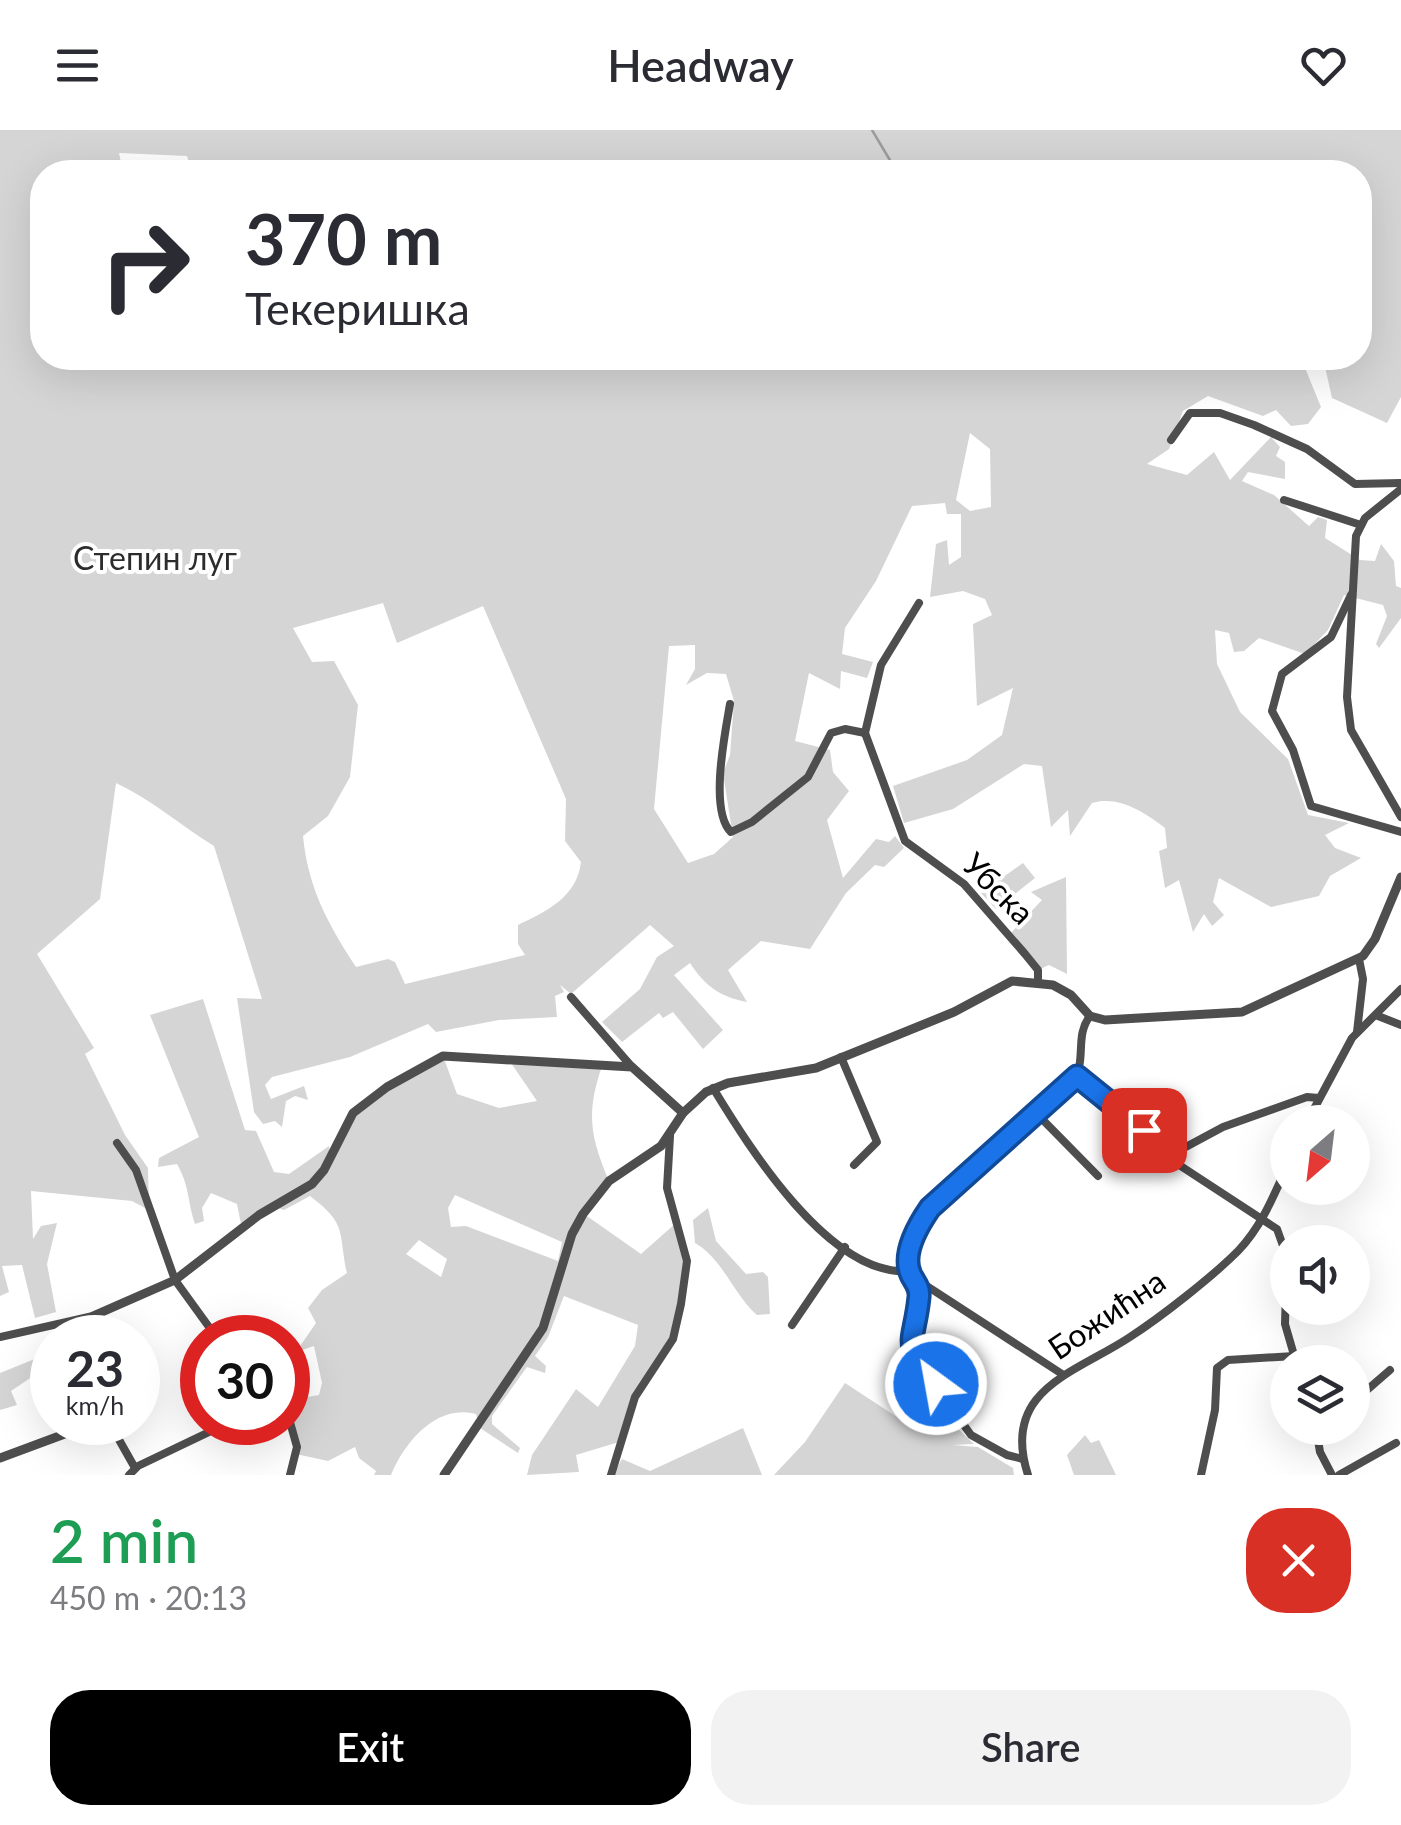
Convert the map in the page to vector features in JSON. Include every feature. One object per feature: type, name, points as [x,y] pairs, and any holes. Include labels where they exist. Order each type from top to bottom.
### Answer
[{"type":"street","points":[[1171,440],[1190,413],[1220,413],[1306,450],[1355,484],[1401,486]]},
{"type":"street","points":[[1401,486],[1361,525],[1347,698],[1351,730],[1401,817]]},
{"type":"street","points":[[1284,500],[1361,525]]},
{"type":"street","points":[[1353,591],[1330,636],[1282,674],[1272,711],[1293,750],[1311,806],[1401,832]]},
{"type":"street","points":[[730,704],[720,774],[724,821],[731,832],[752,822],[803,782],[831,733],[865,733],[882,665],[920,604]]},
{"type":"street","name":"Убска","points":[[865,733],[905,842],[964,884],[1038,970],[1038,980]]},
{"type":"street","points":[[444,1475],[544,1328],[583,1214],[609,1181],[671,1134],[683,1113],[713,1088],[802,1072],[954,1012],[999,986],[1038,980],[1066,991],[1090,1016],[1115,1020],[1242,1012],[1358,959],[1376,939],[1401,878]]},
{"type":"street","points":[[1357,1032],[1362,979],[1358,959]]},
{"type":"street","points":[[1316,1105],[1357,1032],[1401,990]]},
{"type":"street","points":[[570,998],[632,1067],[683,1113]]},
{"type":"street","points":[[1023,1458],[1007,1456],[971,1435],[917,1360],[910,1330],[920,1293],[911,1274],[914,1240],[927,1212],[1077,1076],[1083,1028],[1090,1016]]},
{"type":"street","points":[[1378,1016],[1401,1025]]},
{"type":"street","points":[[94,1315],[175,1280],[259,1214],[318,1178],[348,1120],[362,1105],[443,1056],[632,1067]]},
{"type":"street","points":[[841,1057],[877,1142],[854,1165]]},
{"type":"street","points":[[1077,1076],[1169,1156],[1264,1216],[1277,1229],[1286,1250],[1285,1324],[1291,1345]]},
{"type":"street","points":[[713,1088],[785,1192],[845,1247],[874,1266],[911,1274],[1062,1374]]},
{"type":"street","points":[[1169,1156],[1222,1127],[1307,1097],[1319,1098]]},
{"type":"street","points":[[1037,1114],[1098,1176]]},
{"type":"street","points":[[610,1475],[634,1400],[673,1339],[681,1304],[686,1261],[667,1188],[671,1134]]},
{"type":"street","points":[[117,1144],[136,1170],[175,1280],[200,1315]]},
{"type":"street","name":"Божићна","points":[[1028,1475],[1022,1440],[1043,1390],[1062,1374],[1125,1341],[1155,1319],[1236,1252],[1270,1203]]},
{"type":"street","points":[[792,1324],[845,1247]]},
{"type":"street","points":[[0,1337],[30,1330]]},
{"type":"street","points":[[1201,1475],[1214,1410],[1217,1368],[1228,1360],[1270,1359]]},
{"type":"street","points":[[1370,1388],[1390,1370]]},
{"type":"street","points":[[1319,1445],[1336,1475],[1396,1444]]},
{"type":"street","points":[[0,1458],[35,1445]]},
{"type":"street","points":[[120,1445],[132,1472],[185,1445]]},
{"type":"street","points":[[290,1475],[296,1445]]},
{"type":"green space","name":"Степин луг","points":[[0,130],[1401,130],[1401,397],[1387,423],[1332,398],[1326,370],[1372,370],[1372,160],[188,160],[187,156],[119,153],[120,160],[30,160],[30,370],[1306,370],[1321,407],[1308,424],[1291,426],[1276,410],[1263,416],[1208,396],[1183,411],[1169,449],[1147,464],[1187,475],[1214,452],[1230,480],[1271,437],[1280,447],[1276,456],[1285,462],[1285,479],[1248,472],[1242,481],[1274,495],[1309,526],[1318,517],[1327,520],[1325,538],[1360,560],[1375,561],[1381,544],[1394,561],[1396,586],[1401,588],[1401,618],[1379,648],[1376,644],[1387,616],[1383,605],[1344,595],[1328,630],[1305,654],[1259,638],[1244,651],[1234,652],[1229,633],[1215,630],[1217,664],[1240,712],[1288,759],[1308,815],[1349,823],[1325,835],[1335,848],[1361,858],[1330,876],[1319,896],[1271,907],[1219,878],[1213,902],[1224,915],[1212,926],[1204,914],[1193,932],[1179,880],[1165,888],[1159,851],[1167,848],[1165,828],[1130,806],[1111,801],[1092,803],[1070,836],[1068,810],[1051,827],[1042,766],[1024,764],[953,809],[904,823],[893,786],[967,760],[1002,735],[1013,688],[977,706],[973,624],[992,615],[985,599],[963,591],[930,597],[936,544],[947,540],[949,565],[961,557],[961,514],[947,514],[945,503],[912,506],[876,581],[845,628],[842,654],[873,662],[867,678],[841,671],[840,689],[809,673],[795,741],[830,750],[833,772],[849,791],[827,820],[843,878],[876,839],[889,842],[895,836],[904,848],[884,867],[875,865],[846,893],[810,949],[761,941],[728,970],[747,1002],[714,989],[690,963],[674,975],[723,1030],[703,1049],[673,1012],[663,1018],[659,1013],[622,1042],[602,1022],[640,989],[657,957],[674,946],[650,925],[571,994],[560,985],[564,992],[555,996],[557,1017],[499,1020],[436,1032],[428,1024],[350,1057],[272,1077],[265,1085],[271,1099],[304,1086],[308,1100],[295,1096],[286,1101],[282,1127],[275,1121],[263,1124],[254,1112],[237,998],[262,999],[214,846],[116,783],[100,899],[37,954],[94,1048],[85,1054],[125,1135],[148,1168],[149,1210],[132,1201],[31,1191],[33,1239],[41,1226],[57,1223],[47,1264],[56,1312],[34,1315],[22,1265],[2,1266],[9,1292],[0,1296]],"holes":[[[970,433],[990,449],[991,507],[970,511],[956,500]],[[383,603],[397,643],[483,606],[566,799],[565,841],[581,862],[567,894],[518,925],[518,944],[525,955],[405,984],[395,962],[388,959],[356,967],[321,905],[309,872],[303,836],[328,816],[350,777],[358,705],[334,661],[312,662],[293,628]],[[695,645],[695,669],[686,685],[707,673],[726,674],[734,701],[730,755],[723,773],[733,837],[714,854],[688,863],[654,809],[669,646]]]},
{"type":"green space","points":[[1023,863],[1035,878],[996,909],[981,893]]},
{"type":"green space","points":[[1066,877],[1067,974],[1049,965],[1038,970],[1009,935],[1042,900],[1031,892]]},
{"type":"green space","points":[[203,999],[245,1130],[256,1131],[274,1172],[289,1174],[329,1146],[330,1156],[353,1113],[443,1056],[457,1094],[499,1108],[537,1101],[509,1060],[602,1066],[592,1124],[609,1181],[584,1214],[641,1254],[676,1223],[685,1259],[676,1339],[632,1399],[619,1442],[576,1455],[579,1472],[527,1475],[532,1455],[576,1389],[598,1407],[635,1346],[638,1325],[564,1296],[548,1337],[535,1356],[546,1366],[545,1373],[527,1367],[492,1416],[492,1424],[520,1448],[518,1453],[480,1428],[476,1414],[461,1412],[448,1414],[423,1428],[404,1450],[391,1475],[374,1475],[376,1471],[359,1458],[355,1447],[328,1461],[296,1454],[295,1445],[310,1445],[310,1396],[319,1395],[322,1383],[314,1346],[310,1347],[310,1332],[316,1323],[308,1308],[322,1290],[347,1273],[339,1230],[331,1214],[310,1196],[284,1210],[272,1206],[242,1229],[237,1204],[211,1193],[202,1208],[204,1221],[195,1224],[177,1164],[158,1167],[159,1158],[199,1137],[150,1015]],"holes":[[[455,1195],[562,1242],[558,1261],[466,1226],[451,1227],[448,1208]],[[419,1240],[447,1259],[441,1277],[406,1254]]]},
{"type":"green space","points":[[708,1208],[716,1241],[746,1274],[763,1272],[768,1277],[770,1314],[757,1315],[713,1258],[695,1243],[693,1220]]},
{"type":"green space","points":[[30,1361],[30,1378],[11,1391],[17,1405],[0,1410],[0,1373]]},
{"type":"green space","points":[[845,1383],[903,1421],[918,1419],[920,1394],[930,1383],[958,1429],[974,1444],[953,1445],[978,1447],[1013,1468],[1014,1475],[774,1475],[805,1442]]},
{"type":"green space","points":[[743,1428],[762,1475],[613,1475],[622,1459],[650,1471]]},
{"type":"green space","points":[[1085,1435],[1091,1443],[1099,1440],[1116,1475],[1074,1475],[1067,1455]]},
{"type":"waterway","points":[[872,130],[890,160]]},
{"type":"route","points":[[936,1384],[917,1360],[910,1338],[920,1293],[910,1272],[909,1259],[915,1234],[930,1208],[1077,1076],[1144,1130]]}]
